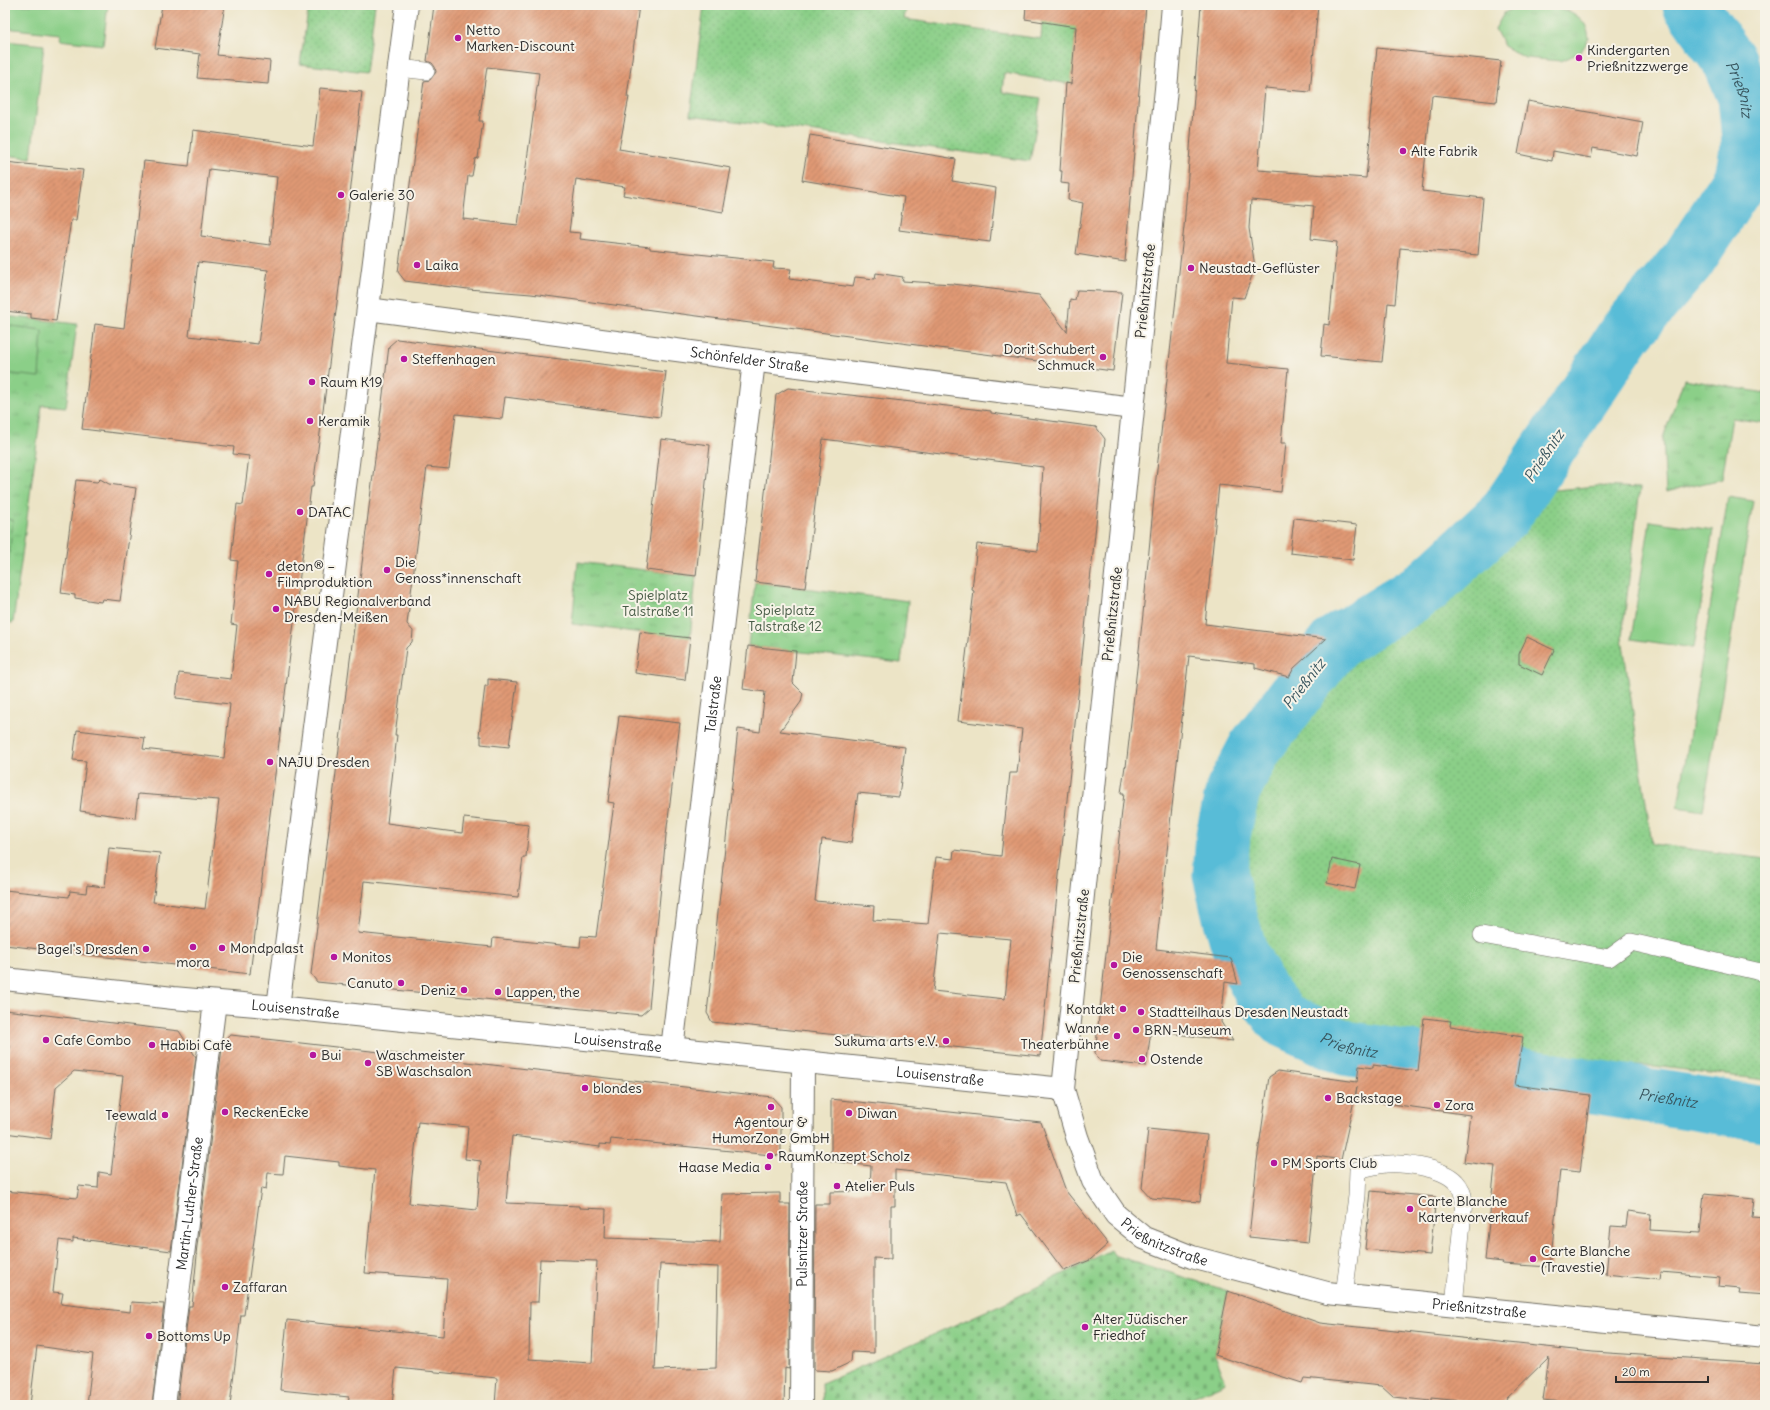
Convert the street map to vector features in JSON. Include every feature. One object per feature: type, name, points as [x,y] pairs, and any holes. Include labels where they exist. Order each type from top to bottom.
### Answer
[{"type":"street","points":[[278,1007],[407,5]]},
{"type":"street","name":"Prießnitzstraße","points":[[1172,5],[1166,89],[1063,1089],[1077,1137],[1093,1181],[1116,1215],[1144,1238],[1192,1256],[1304,1287],[1344,1294],[1454,1306],[1765,1337]]},
{"type":"street","name":"Schönfelder Straße","points":[[368,309],[754,361],[1133,408]]},
{"type":"street","name":"Talstraße","points":[[672,1049],[754,361]]},
{"type":"street","name":"Louisenstraße","points":[[5,979],[173,998],[278,1007],[1063,1089]]},
{"type":"street","name":"Martin-Luther-Straße","points":[[164,1405],[215,1002]]},
{"type":"street","name":"Pulsnitzer Straße","points":[[801,1405],[803,1063]]},
{"type":"lane","points":[[399,68],[426,70]]},
{"type":"lane","points":[[1482,935],[1609,958],[1631,942],[1765,973]]},
{"type":"lane","points":[[1344,1294],[1357,1196],[1358,1170],[1380,1164],[1402,1164],[1424,1167],[1446,1175],[1456,1181],[1463,1191],[1464,1201],[1454,1306]]},
{"type":"green space","points":[[5,5],[108,5],[103,45],[59,40],[60,34],[5,28]]},
{"type":"green space","points":[[309,5],[375,5],[366,72],[300,64]]},
{"type":"green space","points":[[704,5],[907,5],[904,19],[1041,39],[1043,5],[1083,5],[1076,29],[1074,53],[1076,85],[1004,73],[1002,92],[1041,98],[1030,161],[690,115]]},
{"type":"green space","points":[[1519,5],[1554,7],[1571,12],[1578,17],[1585,25],[1589,38],[1581,52],[1561,61],[1525,58],[1504,46],[1495,29],[1504,13]]},
{"type":"green space","points":[[5,41],[44,45],[31,158],[5,155]]},
{"type":"green space","points":[[5,316],[77,324],[66,407],[42,405],[13,623],[5,622]]},
{"type":"green space","points":[[5,325],[42,330],[39,377],[5,373]]},
{"type":"green space","points":[[1684,379],[1765,393],[1765,423],[1732,418],[1722,479],[1666,492],[1663,438]]},
{"type":"green space","points":[[1596,486],[1640,488],[1622,637],[1652,844],[1765,859],[1765,1080],[1654,1066],[1561,1066],[1451,1056],[1340,1039],[1276,1006],[1244,941],[1228,874],[1237,809],[1297,711],[1348,648],[1427,598],[1545,491]]},
{"type":"green space","points":[[1728,497],[1753,501],[1703,811],[1678,807]]},
{"type":"green space","points":[[5,519],[13,520],[5,592]]},
{"type":"green space","points":[[1650,521],[1713,530],[1694,648],[1631,639]]},
{"type":"green space","name":"Spielplatz Talstraße 11","points":[[578,562],[696,576],[690,639],[572,624]]},
{"type":"green space","name":"Spielplatz Talstraße 12","points":[[755,582],[908,601],[901,663],[748,646]]},
{"type":"green space","name":"Alter Jüdischer Friedhof","points":[[1111,1250],[1114,1255],[1228,1291],[1215,1355],[1226,1383],[1177,1405],[823,1405],[822,1384],[1013,1299]]},
{"type":"building","points":[[162,5],[225,5],[217,55],[270,61],[268,84],[197,78],[200,54],[155,48]]},
{"type":"building","points":[[434,5],[639,5],[627,97],[629,97],[619,149],[731,168],[723,212],[623,195],[625,187],[576,179],[569,232],[581,233],[580,239],[650,247],[650,249],[774,262],[773,268],[791,269],[789,279],[853,287],[855,277],[875,279],[876,273],[903,277],[902,281],[953,284],[1039,295],[1067,332],[1070,299],[1075,300],[1077,290],[1122,292],[1113,371],[531,294],[468,289],[405,281],[398,272],[424,81],[430,80],[436,72],[432,63],[427,61]],"holes":[[[487,67],[539,73],[518,225],[463,219],[468,176],[472,176],[475,159],[478,158],[483,121],[479,121]]]},
{"type":"building","points":[[1026,5],[1146,5],[1125,262],[1076,254],[1083,203],[1068,200],[1069,184],[1061,183],[1062,171],[1060,171],[1066,83],[1071,84],[1076,27],[1025,19]]},
{"type":"building","points":[[1201,5],[1318,5],[1310,92],[1265,88],[1258,170],[1366,178],[1371,128],[1369,128],[1377,48],[1501,61],[1496,102],[1432,95],[1422,191],[1483,198],[1478,255],[1400,248],[1395,304],[1388,303],[1382,362],[1321,356],[1324,324],[1329,325],[1337,242],[1311,239],[1314,206],[1251,200],[1249,228],[1255,267],[1244,298],[1232,297],[1226,363],[1288,369],[1281,443],[1286,443],[1281,492],[1219,485],[1205,624],[1326,639],[1294,668],[1289,677],[1255,668],[1255,664],[1189,656],[1156,949],[1231,958],[1238,984],[1225,982],[1221,1022],[1233,1041],[1151,1031],[1146,1066],[1100,1061],[1095,1053],[1124,793],[1121,793],[1125,766],[1126,767],[1184,227]]},
{"type":"building","points":[[320,88],[362,92],[340,280],[313,487],[311,487],[250,974],[5,945],[5,890],[69,897],[70,891],[86,893],[87,885],[105,887],[109,848],[160,853],[153,902],[205,909],[219,800],[138,794],[135,818],[80,811],[86,761],[73,760],[77,730],[145,738],[143,749],[224,758],[230,704],[176,698],[179,673],[231,679],[237,625],[231,624],[238,561],[231,560],[237,504],[243,505],[249,456],[233,454],[234,447],[82,429],[95,324],[124,328],[144,161],[189,166],[193,130],[313,146]],"holes":[[[209,169],[277,177],[270,245],[201,236]],[[198,262],[268,270],[258,344],[189,336]]]},
{"type":"building","points":[[1528,101],[1643,122],[1637,156],[1593,148],[1591,158],[1553,151],[1552,161],[1518,154]]},
{"type":"building","points":[[810,135],[956,159],[952,181],[996,188],[990,242],[899,230],[904,197],[802,180]]},
{"type":"building","points":[[5,162],[83,170],[76,220],[71,220],[56,321],[31,318],[31,314],[5,311]]},
{"type":"building","points":[[397,339],[666,372],[660,417],[505,397],[502,419],[456,414],[449,469],[427,467],[407,624],[413,631],[412,642],[406,648],[395,735],[397,735],[387,823],[462,833],[464,818],[529,825],[526,857],[523,857],[518,897],[364,881],[358,933],[492,947],[493,938],[580,947],[581,936],[596,937],[614,803],[608,802],[619,716],[680,723],[666,835],[649,1008],[641,1015],[317,982],[311,974],[389,346]]},
{"type":"building","points":[[788,388],[991,411],[991,413],[1096,427],[1105,439],[1040,1056],[712,1022],[707,1013],[738,729],[760,732],[765,692],[743,689],[748,646],[796,651],[793,683],[803,693],[801,702],[780,731],[905,747],[899,797],[858,793],[851,843],[822,839],[815,901],[874,906],[873,920],[928,924],[936,857],[953,859],[954,850],[1001,856],[1010,773],[1017,773],[1022,729],[958,721],[974,591],[972,590],[977,544],[1038,551],[1043,467],[823,439],[805,588],[755,582],[776,395]],"holes":[[[940,933],[1011,939],[1005,999],[933,991]]]},
{"type":"building","points":[[661,439],[710,445],[696,576],[646,570]]},
{"type":"building","points":[[100,479],[109,484],[136,488],[120,601],[102,599],[101,602],[75,598],[75,595],[61,593],[76,480],[97,482]]},
{"type":"building","points":[[1294,518],[1357,525],[1353,560],[1290,553]]},
{"type":"building","points":[[640,632],[690,638],[685,680],[635,673]]},
{"type":"building","points":[[1527,637],[1554,650],[1542,675],[1519,664],[1519,654]]},
{"type":"building","points":[[488,679],[517,682],[509,747],[481,744],[481,736],[479,736],[485,686],[488,686]]},
{"type":"building","points":[[1332,859],[1360,865],[1355,889],[1327,883]]},
{"type":"building","points":[[5,1010],[179,1031],[196,1057],[171,1251],[73,1238],[73,1242],[59,1240],[53,1292],[63,1293],[61,1304],[130,1312],[131,1302],[164,1304],[152,1405],[87,1405],[93,1354],[37,1346],[30,1405],[5,1405],[5,1191],[77,1198],[79,1186],[98,1188],[99,1172],[111,1174],[123,1076],[74,1071],[56,1087],[50,1139],[5,1133],[5,1087],[10,1046],[5,1045]]},
{"type":"building","points":[[1424,1018],[1451,1021],[1450,1026],[1523,1037],[1515,1085],[1590,1095],[1580,1172],[1560,1170],[1550,1267],[1502,1264],[1503,1262],[1485,1260],[1495,1166],[1464,1162],[1470,1115],[1355,1099],[1357,1087],[1341,1160],[1317,1156],[1308,1243],[1249,1237],[1257,1161],[1269,1077],[1278,1071],[1357,1082],[1359,1066],[1373,1068],[1373,1065],[1418,1071]]},
{"type":"building","points":[[231,1035],[772,1097],[781,1107],[781,1156],[611,1139],[610,1145],[600,1144],[600,1147],[512,1136],[506,1203],[579,1206],[579,1208],[606,1209],[605,1238],[720,1242],[722,1194],[780,1193],[780,1204],[790,1204],[789,1369],[785,1368],[784,1405],[495,1405],[497,1378],[396,1368],[392,1405],[348,1405],[349,1397],[280,1390],[287,1320],[443,1336],[447,1279],[365,1273],[375,1170],[339,1166],[339,1162],[285,1156],[283,1174],[268,1173],[266,1189],[261,1188],[244,1315],[241,1315],[230,1405],[177,1405],[189,1306],[192,1306],[196,1254],[223,1040]],"holes":[[[418,1122],[468,1127],[465,1159],[481,1161],[477,1210],[409,1203]],[[540,1259],[597,1261],[592,1363],[529,1359],[530,1302],[538,1302]],[[660,1264],[718,1267],[716,1368],[655,1370]]]},
{"type":"building","points":[[831,1099],[1041,1122],[1066,1191],[1108,1244],[1090,1260],[1064,1271],[1021,1214],[1017,1216],[1006,1182],[895,1170],[895,1206],[891,1206],[891,1259],[874,1258],[874,1353],[852,1352],[851,1362],[832,1371],[814,1370],[815,1204],[830,1204],[830,1192],[870,1191],[871,1166],[831,1161]]},
{"type":"building","points":[[1148,1129],[1207,1135],[1200,1202],[1151,1198],[1142,1188]]},
{"type":"building","points":[[1371,1191],[1436,1197],[1430,1255],[1365,1249]]},
{"type":"building","points":[[1704,1194],[1754,1199],[1752,1217],[1765,1218],[1765,1295],[1739,1293],[1740,1289],[1719,1287],[1720,1277],[1661,1272],[1660,1280],[1606,1274],[1611,1226],[1626,1227],[1628,1211],[1651,1214],[1650,1230],[1700,1233]]},
{"type":"building","points":[[1228,1291],[1320,1323],[1593,1352],[1765,1363],[1765,1405],[1588,1405],[1543,1400],[1549,1357],[1500,1405],[1432,1398],[1432,1401],[1393,1397],[1381,1386],[1304,1378],[1302,1383],[1215,1355]]},
{"type":"waterway","name":"Prießnitz","points":[[1690,5],[1730,62],[1745,97],[1749,140],[1742,177],[1688,260],[1627,331],[1505,514],[1426,587],[1335,643],[1255,748],[1233,790],[1223,835],[1220,875],[1240,951],[1261,992],[1282,1019],[1345,1048],[1765,1114]]},
{"type":"place","name":"Netto Marken-Discount","points":[[458,38]]},
{"type":"place","name":"Kindergarten Prießnitzzwerge","points":[[1579,58]]},
{"type":"place","name":"Alte Fabrik","points":[[1403,151]]},
{"type":"place","name":"Galerie 30","points":[[341,195]]},
{"type":"place","name":"Laika","points":[[417,265]]},
{"type":"place","name":"Neustadt-Geflüster","points":[[1191,268]]},
{"type":"place","name":"Dorit Schubert Schmuck","points":[[1103,357]]},
{"type":"place","name":"Steffenhagen","points":[[404,359]]},
{"type":"place","name":"Raum K19","points":[[312,382]]},
{"type":"place","name":"Keramik","points":[[310,421]]},
{"type":"place","name":"DATAC","points":[[300,512]]},
{"type":"place","name":"Die Genoss*innenschaft","points":[[387,570]]},
{"type":"place","name":"deton® – Filmproduktion","points":[[269,574]]},
{"type":"place","name":"NABU Regionalverband Dresden-Meißen","points":[[276,609]]},
{"type":"place","name":"NAJU Dresden","points":[[270,762]]},
{"type":"place","name":"mora","points":[[193,947]]},
{"type":"place","name":"Mondpalast","points":[[222,948]]},
{"type":"place","name":"Bagel's Dresden","points":[[146,949]]},
{"type":"place","name":"Monitos","points":[[334,957]]},
{"type":"place","name":"Die Genossenschaft","points":[[1114,965]]},
{"type":"place","name":"Canuto","points":[[401,983]]},
{"type":"place","name":"Deniz","points":[[464,990]]},
{"type":"place","name":"Lappen, the","points":[[498,992]]},
{"type":"place","name":"Kontakt","points":[[1123,1009]]},
{"type":"place","name":"Stadtteilhaus Dresden Neustadt","points":[[1141,1012]]},
{"type":"place","name":"BRN-Museum","points":[[1136,1030]]},
{"type":"place","name":"Wanne Theaterbühne","points":[[1117,1036]]},
{"type":"place","name":"Cafe Combo","points":[[46,1040]]},
{"type":"place","name":"Sukuma arts e.V.","points":[[946,1041]]},
{"type":"place","name":"Habibi Cafè","points":[[152,1045]]},
{"type":"place","name":"Bui","points":[[313,1055]]},
{"type":"place","name":"Ostende","points":[[1142,1059]]},
{"type":"place","name":"Waschmeister SB Waschsalon","points":[[368,1063]]},
{"type":"place","name":"blondes","points":[[585,1088]]},
{"type":"place","name":"Backstage","points":[[1328,1098]]},
{"type":"place","name":"Zora","points":[[1437,1105]]},
{"type":"place","name":"Agentour & HumorZone GmbH","points":[[771,1107]]},
{"type":"place","name":"ReckenEcke","points":[[225,1112]]},
{"type":"place","name":"Diwan","points":[[849,1113]]},
{"type":"place","name":"Teewald","points":[[165,1115]]},
{"type":"place","name":"RaumKonzept Scholz","points":[[770,1156]]},
{"type":"place","name":"PM Sports Club","points":[[1274,1163]]},
{"type":"place","name":"Haase Media","points":[[768,1167]]},
{"type":"place","name":"Atelier Puls","points":[[837,1186]]},
{"type":"place","name":"Carte Blanche Kartenvorverkauf","points":[[1410,1209]]},
{"type":"place","name":"Carte Blanche (Travestie)","points":[[1533,1259]]},
{"type":"place","name":"Zaffaran","points":[[225,1287]]},
{"type":"place","name":"Alter Jüdischer Friedhof","points":[[1085,1327]]},
{"type":"place","name":"Bottoms Up","points":[[149,1336]]}]
